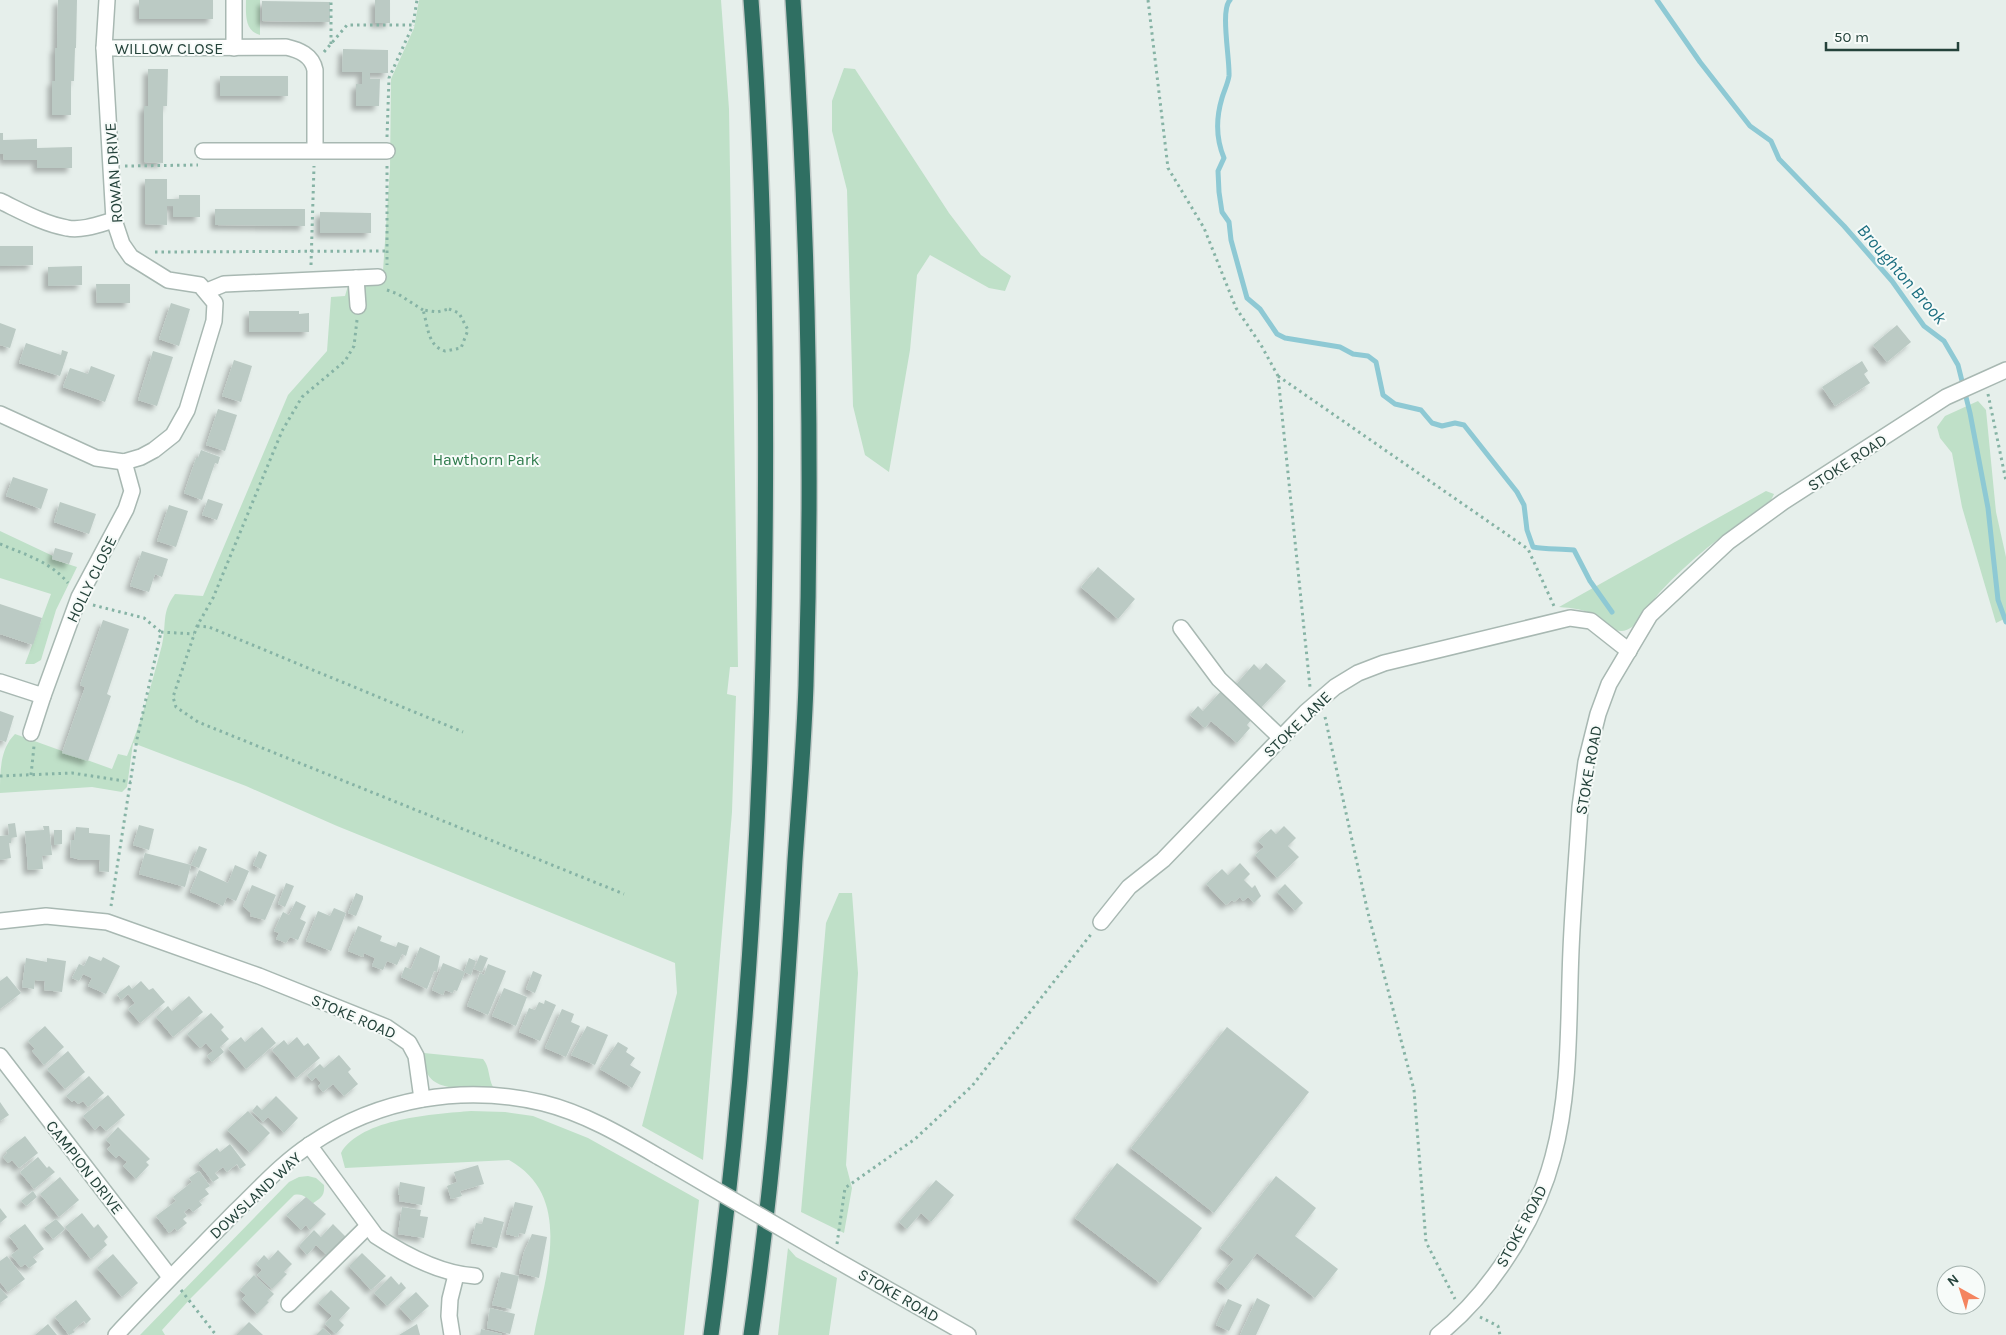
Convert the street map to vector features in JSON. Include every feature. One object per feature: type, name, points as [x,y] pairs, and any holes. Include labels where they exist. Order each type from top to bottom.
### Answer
[{"type":"highway","points":[[711,1335],[725,1231],[746,1028],[764,684],[767,370],[758,97],[751,0]]},
{"type":"highway","points":[[751,1335],[765,1241],[786,1028],[806,686],[809,364],[799,92],[792,0]]},
{"type":"street","name":"ROWAN DRIVE","points":[[107,0],[104,48],[114,220],[122,244],[128,252],[146,267],[168,280],[200,285],[207,291]]},
{"type":"street","name":"WILLOW CLOSE","points":[[234,0],[234,48]]},
{"type":"street","name":"WILLOW CLOSE","points":[[104,48],[286,47],[300,50],[314,64]]},
{"type":"street","points":[[314,64],[316,150]]},
{"type":"street","points":[[203,151],[387,150]]},
{"type":"street","points":[[0,202],[31,216],[68,228],[92,226],[114,220]]},
{"type":"street","points":[[0,414],[96,458],[124,462],[141,458],[173,435],[187,410],[214,321],[215,303],[207,291],[224,284],[378,277]]},
{"type":"street","points":[[356,278],[358,306]]},
{"type":"street","name":"STOKE ROAD","points":[[1438,1335],[1465,1310],[1499,1269],[1537,1202],[1553,1158],[1564,1086],[1580,807],[1586,762],[1598,714],[1609,684],[1650,615],[1728,542],[1783,502],[1946,397],[2006,370]]},
{"type":"street","name":"HOLLY CLOSE","points":[[31,733],[79,597],[126,509],[132,491],[124,462]]},
{"type":"street","name":"STOKE LANE","points":[[1101,922],[1129,887],[1163,860],[1318,702],[1335,687],[1358,674],[1384,663],[1560,620],[1592,621],[1629,651]]},
{"type":"street","points":[[1181,628],[1219,678],[1281,738]]},
{"type":"street","points":[[0,682],[43,696]]},
{"type":"street","name":"STOKE ROAD","points":[[0,921],[46,916],[108,922],[259,976],[386,1027],[409,1043],[416,1056],[422,1100],[454,1094],[499,1095],[544,1103],[602,1126],[968,1335]]},
{"type":"street","name":"CAMPION DRIVE","points":[[0,1057],[170,1277]]},
{"type":"street","name":"DOWSLAND WAY","points":[[116,1335],[170,1277],[257,1191],[309,1145],[334,1129],[380,1108],[422,1100]]},
{"type":"street","points":[[309,1145],[376,1236],[392,1246],[456,1275],[475,1276]]},
{"type":"street","points":[[289,1304],[296,1288],[368,1227]]},
{"type":"street","points":[[452,1335],[449,1316],[450,1299],[456,1275]]},
{"type":"path","points":[[331,0],[331,44]]},
{"type":"path","points":[[314,64],[347,25],[413,25],[417,0]]},
{"type":"path","points":[[1148,0],[1168,168],[1204,228],[1236,308],[1261,345],[1278,376],[1298,550],[1311,693],[1324,713],[1368,913],[1414,1090],[1426,1242],[1451,1295],[1465,1310],[1498,1326],[1500,1335]]},
{"type":"path","points":[[310,280],[316,150]]},
{"type":"path","points":[[112,166],[197,167],[203,151]]},
{"type":"path","points":[[128,252],[387,252]]},
{"type":"path","points":[[378,277],[384,290],[398,294],[423,310],[437,312],[449,309],[458,313],[468,330],[461,348],[446,351],[434,344],[428,331],[423,310]]},
{"type":"path","points":[[358,306],[354,346],[345,361],[302,397],[292,411],[258,485],[213,598],[194,634],[173,697],[176,706],[198,722],[624,894]]},
{"type":"path","points":[[1278,376],[1528,549],[1560,620]]},
{"type":"path","points":[[1979,381],[2006,482]]},
{"type":"path","points":[[0,544],[33,557],[60,574],[79,597],[91,605],[144,618],[161,632],[194,634]]},
{"type":"path","points":[[197,626],[209,627],[463,732]]},
{"type":"path","points":[[108,922],[137,739],[161,632]]},
{"type":"path","points":[[31,733],[35,749],[31,775]]},
{"type":"path","points":[[0,776],[72,773],[131,782]]},
{"type":"path","points":[[832,1257],[845,1188],[915,1139],[972,1086],[1101,922]]},
{"type":"path","points":[[170,1277],[216,1335]]},
{"type":"green space","points":[[246,0],[260,0],[260,35],[251,30],[247,21]]},
{"type":"green space","name":"Hawthorn Park","points":[[419,0],[721,0],[729,109],[738,667],[730,667],[727,694],[736,696],[732,812],[703,1160],[642,1126],[677,993],[675,963],[337,826],[246,786],[133,743],[127,787],[122,792],[92,787],[0,793],[4,753],[6,746],[15,734],[112,769],[118,754],[127,756],[162,645],[168,607],[175,594],[203,596],[288,395],[327,351],[331,297],[345,296],[352,272],[383,271],[390,168],[391,79],[414,28]]},
{"type":"green space","points":[[844,68],[855,69],[949,213],[981,255],[1011,276],[1005,291],[989,288],[930,255],[917,275],[910,350],[889,472],[865,455],[853,406],[847,190],[832,131],[832,101]]},
{"type":"green space","points":[[1978,401],[1986,410],[1996,512],[2006,557],[2006,618],[1996,623],[1962,507],[1952,453],[1940,438],[1937,427],[1945,416]]},
{"type":"green space","points":[[1766,491],[1774,494],[1771,500],[1699,554],[1660,592],[1638,622],[1627,630],[1614,630],[1596,616],[1587,612],[1559,607]]},
{"type":"green space","points":[[0,531],[53,556],[52,559],[77,567],[56,610],[41,660],[34,664],[25,664],[51,594],[0,578]]},
{"type":"green space","points":[[839,893],[852,893],[858,973],[846,1165],[852,1188],[844,1233],[801,1212],[826,923]]},
{"type":"green space","points":[[424,1053],[483,1059],[487,1065],[493,1087],[457,1088],[439,1084],[432,1080],[427,1073]]},
{"type":"green space","points":[[471,1111],[505,1112],[533,1116],[588,1138],[699,1200],[684,1335],[534,1335],[548,1263],[549,1216],[542,1195],[529,1176],[509,1160],[345,1168],[341,1153],[351,1141],[365,1132],[381,1125],[419,1116]]},
{"type":"green space","points":[[308,1176],[316,1178],[324,1185],[324,1192],[320,1198],[312,1204],[302,1195],[294,1195],[191,1298],[162,1330],[165,1335],[140,1335],[289,1182],[299,1177]]},
{"type":"green space","points":[[788,1248],[796,1257],[837,1278],[829,1335],[778,1335]]},
{"type":"building","points":[[58,0],[77,0],[74,81],[71,81],[71,115],[52,115],[52,81],[55,81]]},
{"type":"building","points":[[139,0],[213,0],[213,19],[139,19]]},
{"type":"building","points":[[375,0],[390,0],[390,23],[375,23]]},
{"type":"building","points":[[262,1],[330,2],[330,22],[262,21]]},
{"type":"building","points":[[343,49],[388,50],[388,73],[370,73],[370,79],[380,79],[379,106],[356,106],[356,84],[362,84],[362,72],[342,72]]},
{"type":"building","points":[[148,69],[168,69],[167,106],[163,106],[163,163],[144,162],[144,106],[148,106]]},
{"type":"building","points":[[220,76],[288,76],[288,96],[220,96]]},
{"type":"building","points":[[0,133],[3,133],[3,140],[37,139],[37,148],[72,147],[72,168],[37,168],[37,160],[4,160],[3,154],[0,154]]},
{"type":"building","points":[[145,179],[167,179],[167,199],[179,199],[179,195],[200,195],[200,217],[173,217],[173,206],[167,206],[167,225],[145,224]]},
{"type":"building","points":[[215,209],[305,209],[305,226],[215,225]]},
{"type":"building","points":[[320,212],[371,213],[371,233],[320,233]]},
{"type":"building","points":[[0,246],[33,246],[33,265],[0,266]]},
{"type":"building","points":[[82,266],[82,285],[48,286],[48,267]]},
{"type":"building","points":[[96,284],[130,284],[130,303],[97,303]]},
{"type":"building","points":[[171,303],[190,309],[179,346],[159,339]]},
{"type":"building","points":[[249,311],[299,311],[299,314],[309,313],[309,332],[249,332]]},
{"type":"building","points":[[0,323],[16,329],[10,348],[0,345]]},
{"type":"building","points":[[1897,325],[1911,342],[1887,362],[1873,345]]},
{"type":"building","points":[[26,343],[61,355],[62,350],[68,352],[60,376],[19,363]]},
{"type":"building","points":[[153,351],[173,357],[157,406],[138,400]]},
{"type":"building","points":[[234,360],[252,366],[241,402],[222,396]]},
{"type":"building","points":[[1862,361],[1868,371],[1864,374],[1870,383],[1835,406],[1822,387]]},
{"type":"building","points":[[91,366],[115,375],[105,402],[63,387],[70,368],[88,374]]},
{"type":"building","points":[[218,409],[237,415],[225,451],[206,445]]},
{"type":"building","points":[[201,450],[220,457],[218,464],[215,463],[202,500],[184,493],[196,458],[198,458]]},
{"type":"building","points":[[13,477],[48,489],[41,509],[6,496]]},
{"type":"building","points":[[208,499],[223,504],[217,520],[202,515]]},
{"type":"building","points":[[60,502],[96,514],[89,534],[54,522]]},
{"type":"building","points":[[169,505],[188,511],[176,547],[157,541]]},
{"type":"building","points":[[55,548],[73,553],[69,564],[52,559]]},
{"type":"building","points":[[142,551],[168,559],[162,577],[155,574],[149,592],[130,586]]},
{"type":"building","points":[[1098,567],[1135,599],[1118,619],[1081,587]]},
{"type":"building","points":[[0,604],[42,618],[33,645],[0,634]]},
{"type":"building","points":[[103,620],[129,629],[107,694],[111,696],[88,761],[62,753],[85,687],[80,685]]},
{"type":"building","points":[[1266,663],[1286,681],[1258,711],[1233,688],[1254,664],[1260,670]]},
{"type":"building","points":[[1222,690],[1253,718],[1247,725],[1250,728],[1237,743],[1211,721],[1205,728],[1190,715],[1198,706],[1203,711]]},
{"type":"building","points":[[0,711],[14,716],[6,742],[0,740]]},
{"type":"building","points":[[15,823],[17,837],[11,838],[11,843],[9,843],[11,858],[0,860],[0,836],[9,835],[8,824]]},
{"type":"building","points":[[139,825],[154,829],[149,850],[133,845]]},
{"type":"building","points":[[43,826],[49,826],[52,855],[42,856],[43,869],[28,870],[25,831],[44,830]]},
{"type":"building","points":[[1284,826],[1296,838],[1288,846],[1299,857],[1277,878],[1255,855],[1264,847],[1258,841],[1271,829],[1276,834]]},
{"type":"building","points":[[76,827],[89,828],[89,833],[110,835],[109,872],[99,871],[100,860],[81,860],[70,857],[71,840],[74,840]]},
{"type":"building","points":[[54,830],[62,830],[62,844],[54,845]]},
{"type":"building","points":[[199,846],[207,849],[199,868],[191,865]]},
{"type":"building","points":[[259,851],[267,855],[261,869],[253,865]]},
{"type":"building","points":[[145,853],[191,865],[185,887],[139,874]]},
{"type":"building","points":[[1240,863],[1250,874],[1244,880],[1252,888],[1255,885],[1261,896],[1254,903],[1248,897],[1243,901],[1240,897],[1226,905],[1206,884],[1222,869],[1228,875]]},
{"type":"building","points":[[235,865],[249,871],[236,901],[227,897],[223,906],[190,892],[199,870],[228,883]]},
{"type":"building","points":[[286,883],[294,886],[285,907],[278,904]]},
{"type":"building","points":[[1285,884],[1303,903],[1295,911],[1277,892]]},
{"type":"building","points":[[252,885],[276,895],[265,920],[250,916],[251,913],[243,906]]},
{"type":"building","points":[[356,893],[363,896],[363,899],[356,916],[348,913]]},
{"type":"building","points":[[296,901],[306,906],[300,919],[306,922],[298,940],[290,937],[286,943],[276,939],[279,933],[274,931],[283,912],[289,915]]},
{"type":"building","points":[[334,908],[346,913],[331,951],[306,941],[318,911],[330,916]]},
{"type":"building","points":[[358,926],[382,936],[380,941],[396,947],[398,942],[409,946],[406,956],[402,954],[397,965],[387,961],[383,970],[372,966],[375,958],[364,953],[363,957],[348,951]]},
{"type":"building","points":[[420,947],[440,956],[437,972],[434,971],[427,989],[401,977],[405,967],[411,969]]},
{"type":"building","points":[[480,955],[488,958],[482,972],[474,969]]},
{"type":"building","points":[[89,956],[101,961],[103,957],[120,966],[106,994],[88,986],[92,978],[83,974],[79,981],[72,978],[79,964],[84,966]]},
{"type":"building","points":[[26,958],[47,962],[47,958],[66,961],[62,992],[44,990],[45,981],[35,980],[34,989],[22,987]]},
{"type":"building","points":[[469,958],[476,961],[471,975],[464,972]]},
{"type":"building","points":[[443,963],[465,972],[457,991],[454,990],[453,993],[445,990],[443,995],[432,990]]},
{"type":"building","points":[[488,964],[506,971],[488,1015],[467,1006],[480,973],[484,975]]},
{"type":"building","points":[[533,971],[542,975],[535,993],[526,989]]},
{"type":"building","points":[[7,976],[21,993],[0,1009],[0,981]]},
{"type":"building","points":[[141,981],[149,990],[153,988],[165,1002],[140,1023],[128,1009],[135,1003],[128,994],[121,1000],[117,994],[129,985],[132,989]]},
{"type":"building","points":[[504,988],[527,997],[516,1026],[492,1016]]},
{"type":"building","points":[[189,996],[203,1012],[173,1037],[156,1017],[168,1006],[172,1011]]},
{"type":"building","points":[[545,1000],[556,1005],[540,1041],[519,1032],[529,1008],[535,1010],[539,1002],[544,1004]]},
{"type":"building","points":[[562,1009],[574,1014],[571,1022],[580,1026],[566,1057],[545,1048]]},
{"type":"building","points":[[211,1013],[224,1027],[221,1030],[229,1039],[220,1047],[224,1052],[212,1062],[207,1056],[213,1051],[206,1043],[200,1048],[187,1034]]},
{"type":"building","points":[[45,1026],[64,1047],[44,1065],[32,1051],[35,1049],[28,1041]]},
{"type":"building","points":[[587,1026],[608,1035],[595,1065],[571,1055]]},
{"type":"building","points":[[262,1027],[276,1043],[246,1069],[228,1048],[241,1037],[245,1042]]},
{"type":"building","points":[[1227,1027],[1309,1092],[1214,1213],[1131,1148]]},
{"type":"building","points":[[297,1037],[304,1046],[308,1043],[320,1058],[296,1078],[272,1050],[284,1040],[288,1045]]},
{"type":"building","points":[[618,1042],[628,1048],[626,1052],[635,1058],[630,1065],[641,1072],[632,1088],[600,1069]]},
{"type":"building","points":[[68,1051],[85,1072],[65,1089],[47,1069]]},
{"type":"building","points":[[339,1055],[351,1069],[348,1072],[358,1084],[344,1096],[333,1084],[323,1092],[318,1086],[321,1083],[316,1077],[312,1081],[307,1075],[320,1064],[324,1068]]},
{"type":"building","points":[[89,1076],[104,1093],[88,1107],[83,1101],[78,1104],[74,1100],[72,1102],[66,1096]]},
{"type":"building","points":[[108,1095],[125,1115],[106,1131],[100,1125],[95,1130],[83,1116]]},
{"type":"building","points":[[276,1096],[298,1118],[284,1133],[268,1117],[263,1122],[252,1111],[257,1105],[262,1110]]},
{"type":"building","points":[[0,1102],[9,1115],[0,1121]]},
{"type":"building","points":[[248,1111],[270,1133],[250,1153],[227,1130]]},
{"type":"building","points":[[118,1127],[150,1159],[146,1162],[149,1165],[136,1179],[123,1166],[127,1162],[119,1155],[116,1158],[107,1149],[111,1145],[106,1140]]},
{"type":"building","points":[[25,1136],[38,1153],[19,1168],[12,1160],[8,1163],[3,1157],[7,1153],[6,1151]]},
{"type":"building","points":[[230,1144],[246,1165],[240,1169],[237,1164],[227,1172],[223,1167],[215,1173],[219,1178],[213,1182],[198,1163],[217,1148],[220,1152]]},
{"type":"building","points":[[38,1157],[47,1168],[49,1166],[55,1172],[34,1189],[20,1172]]},
{"type":"building","points":[[1117,1163],[1202,1228],[1160,1283],[1075,1218]]},
{"type":"building","points":[[478,1165],[484,1184],[460,1191],[462,1196],[451,1199],[447,1186],[457,1182],[454,1172]]},
{"type":"building","points":[[199,1171],[210,1186],[205,1189],[209,1194],[199,1201],[202,1205],[193,1212],[189,1208],[184,1212],[187,1216],[183,1219],[187,1223],[177,1231],[175,1228],[169,1233],[156,1216],[176,1201],[173,1197],[192,1182],[189,1178]]},
{"type":"building","points":[[1276,1176],[1316,1208],[1295,1236],[1338,1269],[1315,1298],[1257,1253],[1228,1290],[1217,1281],[1234,1259],[1220,1248]]},
{"type":"building","points":[[60,1177],[79,1200],[59,1217],[40,1194]]},
{"type":"building","points":[[936,1180],[954,1195],[931,1222],[921,1213],[907,1229],[899,1222]]},
{"type":"building","points":[[400,1182],[425,1187],[422,1205],[399,1201]]},
{"type":"building","points":[[33,1191],[37,1197],[26,1206],[21,1201]]},
{"type":"building","points":[[306,1197],[326,1214],[310,1230],[306,1225],[301,1230],[286,1215]]},
{"type":"building","points":[[515,1202],[533,1206],[525,1234],[519,1233],[518,1237],[506,1234]]},
{"type":"building","points":[[402,1207],[421,1210],[420,1216],[428,1217],[424,1238],[398,1234]]},
{"type":"building","points":[[0,1208],[7,1217],[0,1223]]},
{"type":"building","points":[[82,1213],[94,1228],[98,1224],[108,1237],[104,1241],[107,1245],[91,1259],[65,1227]]},
{"type":"building","points":[[484,1217],[504,1222],[497,1248],[471,1243],[476,1223],[482,1224]]},
{"type":"building","points":[[56,1219],[65,1229],[53,1239],[44,1228]]},
{"type":"building","points":[[25,1224],[44,1249],[33,1257],[37,1262],[29,1268],[25,1264],[21,1267],[11,1255],[19,1249],[9,1236]]},
{"type":"building","points":[[333,1224],[346,1237],[327,1255],[316,1245],[307,1255],[299,1246],[314,1230],[321,1237]]},
{"type":"building","points":[[532,1234],[547,1237],[539,1278],[519,1273],[524,1252]]},
{"type":"building","points":[[278,1250],[292,1264],[284,1272],[287,1274],[272,1289],[257,1275],[262,1270],[256,1264],[264,1255],[269,1260]]},
{"type":"building","points":[[362,1253],[386,1276],[371,1290],[349,1266]]},
{"type":"building","points":[[113,1254],[138,1283],[122,1297],[97,1268]]},
{"type":"building","points":[[7,1256],[25,1279],[8,1292],[0,1282],[0,1261]]},
{"type":"building","points":[[501,1272],[519,1276],[511,1309],[492,1305]]},
{"type":"building","points":[[254,1275],[274,1294],[257,1314],[242,1299],[246,1295],[240,1290]]},
{"type":"building","points":[[391,1276],[399,1285],[401,1282],[406,1288],[387,1306],[374,1293]]},
{"type":"building","points":[[0,1288],[8,1297],[0,1303]]},
{"type":"building","points":[[331,1290],[350,1308],[339,1320],[344,1325],[336,1334],[325,1324],[332,1316],[318,1303]]},
{"type":"building","points":[[416,1292],[429,1306],[412,1321],[399,1307]]},
{"type":"building","points":[[1257,1298],[1270,1305],[1256,1335],[1240,1335]]},
{"type":"building","points":[[1228,1299],[1242,1305],[1229,1331],[1216,1325]]},
{"type":"building","points":[[76,1300],[91,1319],[86,1324],[84,1321],[73,1330],[75,1332],[69,1335],[55,1317]]},
{"type":"building","points":[[490,1308],[515,1314],[510,1334],[487,1328]]},
{"type":"building","points":[[249,1322],[263,1335],[236,1335]]},
{"type":"building","points":[[48,1324],[57,1335],[35,1335]]},
{"type":"building","points":[[417,1324],[420,1335],[399,1335]]},
{"type":"building","points":[[323,1328],[331,1335],[316,1335]]},
{"type":"building","points":[[481,1329],[502,1334],[502,1335],[480,1335]]},
{"type":"waterway","points":[[1230,0],[1227,5],[1226,14],[1229,76],[1220,106],[1218,121],[1219,143],[1224,158],[1218,171],[1219,192],[1222,212],[1229,222],[1231,240],[1247,298],[1260,309],[1277,334],[1285,338],[1340,347],[1353,354],[1368,356],[1376,362],[1383,395],[1395,404],[1421,410],[1432,423],[1442,426],[1455,423],[1464,425],[1517,492],[1524,505],[1527,530],[1533,547],[1574,550],[1590,581],[1612,612]]},
{"type":"waterway","name":"Broughton Brook","points":[[1657,0],[1700,62],[1750,126],[1771,141],[1779,159],[1844,226],[1892,281],[1924,326],[1944,341],[1958,365],[1970,413],[1988,508],[1998,600],[2006,622]]}]
